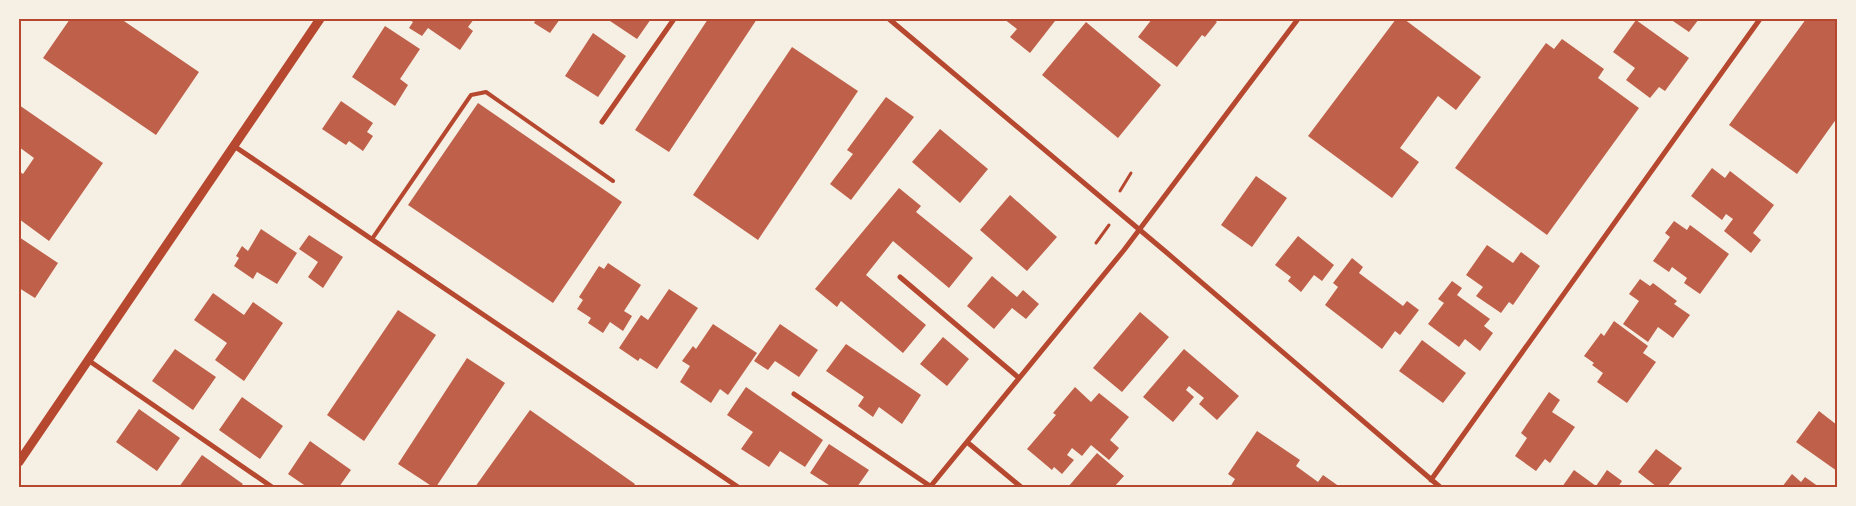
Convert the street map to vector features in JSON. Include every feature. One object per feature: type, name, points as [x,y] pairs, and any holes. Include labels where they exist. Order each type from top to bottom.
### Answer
[{"type":"street","points":[[19,462],[320,19]]},
{"type":"street","points":[[602,122],[674,19]]},
{"type":"street","points":[[889,19],[1440,487]]},
{"type":"street","points":[[794,394],[930,487],[1139,231],[1298,19]]},
{"type":"street","points":[[1431,480],[1760,19]]},
{"type":"street","points":[[234,146],[738,487]]},
{"type":"street","points":[[900,277],[1019,378]]},
{"type":"street","points":[[88,360],[272,487]]},
{"type":"street","points":[[967,442],[1021,487]]},
{"type":"lane","points":[[372,239],[471,95],[486,92],[613,181]]},
{"type":"building","points":[[70,19],[121,19],[199,72],[156,135],[43,58]]},
{"type":"building","points":[[408,19],[474,19],[468,27],[473,31],[460,50],[428,28],[422,36],[409,28],[413,22]]},
{"type":"building","points":[[536,19],[560,19],[550,33],[534,23]]},
{"type":"building","points":[[607,19],[651,19],[637,39]]},
{"type":"building","points":[[708,19],[757,19],[669,152],[635,130]]},
{"type":"building","points":[[1004,19],[1052,19],[1055,21],[1030,53],[1010,37],[1017,29]]},
{"type":"building","points":[[1152,19],[1213,19],[1217,22],[1205,37],[1202,35],[1177,67],[1138,37]]},
{"type":"building","points":[[1396,19],[1404,19],[1481,77],[1456,110],[1438,96],[1400,148],[1419,162],[1392,198],[1308,136]]},
{"type":"building","points":[[1670,19],[1699,19],[1689,32]]},
{"type":"building","points":[[1806,19],[1837,19],[1837,118],[1797,174],[1729,125]]},
{"type":"building","points":[[1636,20],[1689,58],[1665,91],[1659,87],[1650,98],[1626,80],[1635,68],[1613,52]]},
{"type":"building","points":[[1086,22],[1161,85],[1118,138],[1042,75]]},
{"type":"building","points":[[385,26],[420,49],[400,79],[408,85],[395,106],[352,77]]},
{"type":"building","points":[[593,33],[626,56],[598,97],[565,76]]},
{"type":"building","points":[[1562,39],[1604,69],[1598,78],[1639,108],[1547,235],[1455,168],[1546,43],[1554,49]]},
{"type":"building","points":[[792,47],[858,91],[758,240],[693,195]]},
{"type":"building","points":[[886,97],[914,117],[851,200],[830,184],[853,154],[847,150]]},
{"type":"building","points":[[341,101],[373,123],[367,132],[373,136],[363,151],[349,141],[346,145],[322,129]]},
{"type":"building","points":[[478,103],[622,202],[553,303],[408,205]]},
{"type":"building","points":[[19,105],[103,163],[49,241],[19,219],[19,171],[23,174],[34,158],[19,147]]},
{"type":"building","points":[[940,129],[988,169],[960,203],[912,162]]},
{"type":"building","points":[[1712,168],[1725,178],[1730,171],[1774,205],[1753,233],[1761,240],[1751,253],[1724,231],[1733,219],[1726,214],[1722,220],[1691,196]]},
{"type":"building","points":[[1256,176],[1287,198],[1252,247],[1221,225]]},
{"type":"building","points":[[899,188],[921,206],[916,212],[973,258],[949,288],[893,241],[866,275],[926,325],[903,353],[841,301],[837,307],[815,289]]},
{"type":"building","points":[[1010,195],[1057,237],[1027,271],[980,230]]},
{"type":"building","points":[[1674,221],[1687,230],[1690,225],[1729,254],[1700,294],[1684,283],[1687,278],[1672,267],[1669,272],[1653,261],[1670,237],[1665,233]]},
{"type":"building","points":[[261,229],[297,253],[277,284],[257,272],[253,279],[234,266],[239,258],[236,256],[242,246],[248,251]]},
{"type":"building","points":[[309,235],[343,257],[323,288],[308,277],[318,262],[299,249]]},
{"type":"building","points":[[1298,236],[1334,265],[1322,281],[1314,275],[1301,292],[1288,281],[1291,277],[1275,265]]},
{"type":"building","points":[[19,237],[58,263],[35,298],[19,288]]},
{"type":"building","points":[[1487,245],[1513,263],[1521,252],[1540,266],[1513,305],[1509,302],[1501,313],[1476,296],[1483,287],[1466,275]]},
{"type":"building","points":[[1352,258],[1363,267],[1359,273],[1403,306],[1407,301],[1419,310],[1400,335],[1395,331],[1382,349],[1325,305],[1338,287],[1333,283]]},
{"type":"building","points":[[608,263],[641,285],[624,311],[632,316],[623,331],[610,322],[603,333],[588,323],[591,318],[577,309],[583,300],[579,297],[599,266],[604,269]]},
{"type":"building","points":[[992,276],[1017,297],[1023,290],[1039,304],[1026,319],[1012,308],[994,329],[967,306]]},
{"type":"building","points":[[1640,279],[1650,286],[1653,283],[1677,301],[1674,304],[1690,315],[1673,338],[1658,327],[1648,342],[1623,324],[1639,301],[1629,294]]},
{"type":"building","points":[[1452,281],[1462,288],[1457,295],[1490,319],[1484,326],[1493,333],[1480,351],[1465,339],[1459,347],[1428,324],[1444,303],[1438,299]]},
{"type":"building","points":[[669,289],[698,308],[657,369],[640,358],[638,361],[619,348],[641,315],[648,320]]},
{"type":"building","points":[[213,293],[244,315],[253,302],[283,323],[244,381],[215,360],[227,343],[194,320]]},
{"type":"building","points":[[398,310],[436,335],[364,441],[327,415]]},
{"type":"building","points":[[1140,312],[1169,337],[1122,392],[1093,368]]},
{"type":"building","points":[[1614,321],[1648,346],[1643,353],[1656,362],[1627,403],[1597,382],[1603,373],[1584,356],[1601,333],[1604,336]]},
{"type":"building","points":[[713,324],[757,353],[728,395],[720,389],[711,403],[680,382],[690,366],[682,361],[693,346],[696,349]]},
{"type":"building","points":[[780,324],[818,350],[799,377],[775,361],[768,370],[754,361]]},
{"type":"building","points":[[943,337],[969,359],[947,386],[920,364]]},
{"type":"building","points":[[1422,340],[1466,373],[1443,403],[1399,371]]},
{"type":"building","points":[[846,344],[921,395],[902,424],[879,407],[873,417],[858,406],[864,397],[826,371]]},
{"type":"building","points":[[175,349],[216,377],[193,410],[152,381]]},
{"type":"building","points":[[1184,349],[1239,396],[1217,420],[1199,404],[1204,398],[1189,386],[1186,390],[1194,397],[1173,422],[1143,397]]},
{"type":"building","points":[[467,358],[505,383],[436,487],[433,487],[398,464]]},
{"type":"building","points":[[746,387],[823,440],[805,467],[780,451],[769,467],[741,449],[753,432],[727,415]]},
{"type":"building","points":[[1075,387],[1091,402],[1099,393],[1129,417],[1110,440],[1119,448],[1109,460],[1091,445],[1082,456],[1072,448],[1067,455],[1074,460],[1062,474],[1054,467],[1052,470],[1027,449],[1056,415],[1053,413]]},
{"type":"building","points":[[1549,392],[1560,400],[1552,412],[1575,427],[1550,463],[1545,459],[1536,471],[1515,456],[1527,438],[1521,433]]},
{"type":"building","points":[[242,397],[283,426],[260,459],[219,430]]},
{"type":"building","points":[[139,409],[180,438],[157,471],[116,442]]},
{"type":"building","points":[[530,410],[635,484],[633,487],[475,487]]},
{"type":"building","points":[[1819,411],[1837,425],[1837,471],[1796,442]]},
{"type":"building","points":[[1257,431],[1300,460],[1296,466],[1318,482],[1323,475],[1340,487],[1230,487],[1235,479],[1228,474]]},
{"type":"building","points":[[310,441],[351,470],[339,487],[307,487],[288,474]]},
{"type":"building","points":[[829,444],[869,470],[857,487],[832,487],[810,473]]},
{"type":"building","points":[[1656,449],[1682,468],[1667,487],[1657,487],[1638,472]]},
{"type":"building","points":[[1097,453],[1124,476],[1114,487],[1068,487]]},
{"type":"building","points":[[202,455],[243,484],[240,487],[179,487]]},
{"type":"building","points":[[1574,470],[1596,486],[1607,470],[1622,481],[1618,487],[1562,487]]},
{"type":"building","points":[[1792,474],[1801,482],[1805,477],[1819,487],[1782,487]]}]
